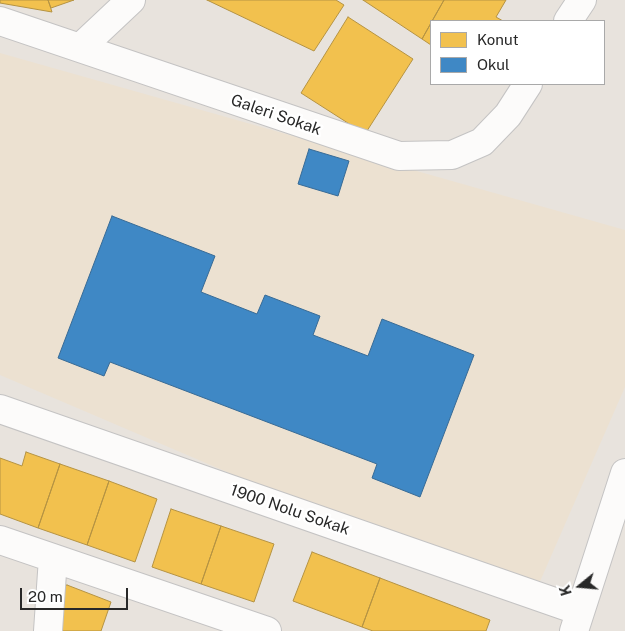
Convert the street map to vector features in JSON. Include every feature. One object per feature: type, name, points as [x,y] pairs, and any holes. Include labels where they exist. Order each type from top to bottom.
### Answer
[{"type":"street","points":[[80,48],[131,0]]},
{"type":"street","points":[[569,20],[582,0]]},
{"type":"street","name":"Galeri Sokak","points":[[0,22],[399,156],[452,155],[482,142],[508,115],[527,85]]},
{"type":"street","name":"1900 Nolu Sokak","points":[[0,409],[577,621]]},
{"type":"street","points":[[577,621],[625,473]]},
{"type":"street","points":[[0,540],[267,631]]},
{"type":"street","points":[[48,631],[53,558]]},
{"type":"shaded area","points":[[0,53],[625,230],[625,387],[531,602],[0,375]]},
{"type":"building: Konut","points":[[0,0],[48,0],[52,12],[0,3]]},
{"type":"building: Konut","points":[[48,0],[74,0],[51,8]]},
{"type":"building: Konut","points":[[207,0],[336,0],[344,5],[314,51]]},
{"type":"building: Konut","points":[[363,0],[444,0],[433,20],[430,20],[430,25],[422,39]]},
{"type":"building: Konut","points":[[444,0],[506,0],[496,17],[501,20],[433,20]]},
{"type":"building: Konut","points":[[348,17],[413,59],[365,134],[301,93]]},
{"type":"building: Konut","points":[[430,25],[430,44],[422,39]]},
{"type":"building: Konut","points":[[26,452],[60,464],[38,528],[0,514],[0,458],[22,466]]},
{"type":"building: Konut","points":[[60,464],[109,481],[87,545],[38,528]]},
{"type":"building: Konut","points":[[109,481],[157,499],[135,562],[87,545]]},
{"type":"building: Konut","points":[[171,509],[221,526],[201,584],[152,567]]},
{"type":"building: Konut","points":[[221,526],[274,544],[254,602],[201,584]]},
{"type":"building: Konut","points":[[312,552],[380,578],[362,627],[293,601]]},
{"type":"building: Konut","points":[[380,578],[490,620],[486,631],[373,631],[362,627]]},
{"type":"building: Konut","points":[[67,585],[111,602],[101,631],[48,631],[51,590]]},
{"type":"building: Okul","points":[[309,149],[349,161],[338,196],[298,184]]},
{"type":"building: Okul","points":[[112,216],[215,256],[201,292],[257,314],[265,295],[320,316],[313,335],[368,356],[382,319],[474,355],[420,497],[372,478],[377,464],[110,362],[104,376],[58,358]]}]
